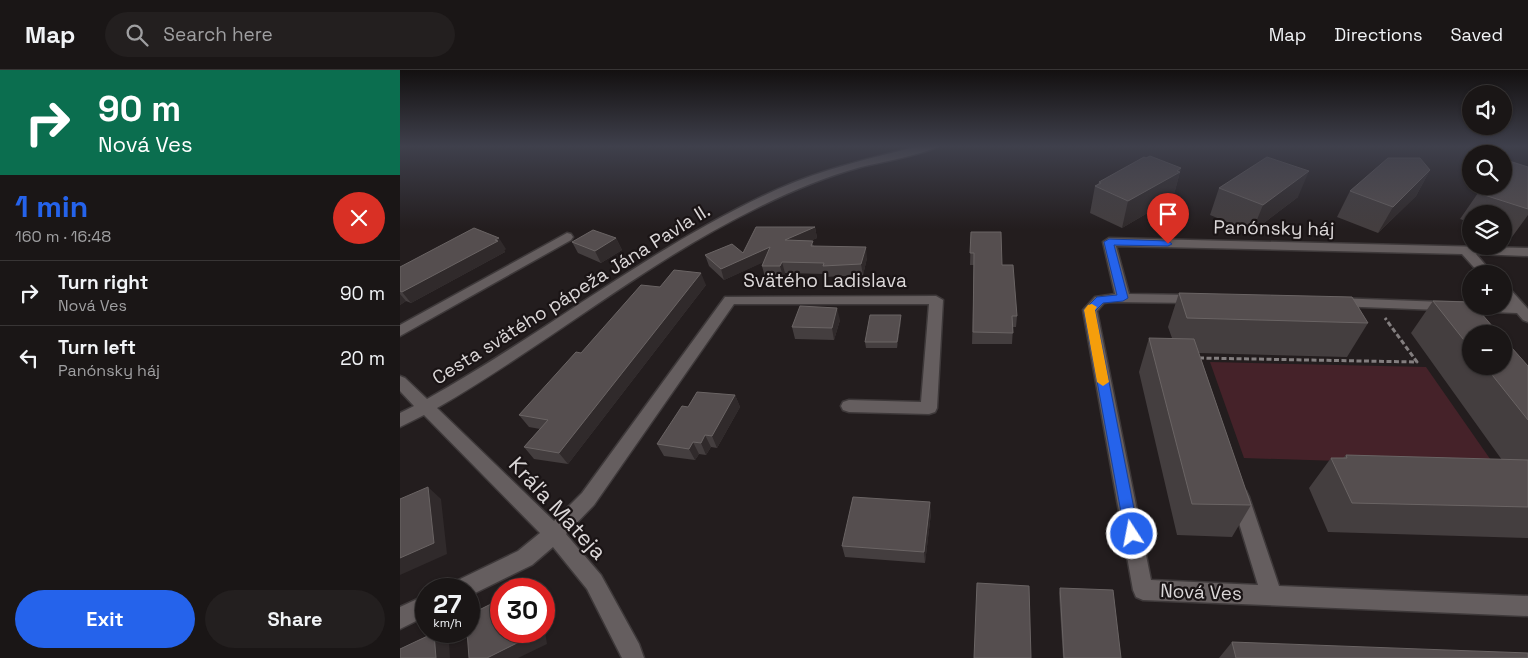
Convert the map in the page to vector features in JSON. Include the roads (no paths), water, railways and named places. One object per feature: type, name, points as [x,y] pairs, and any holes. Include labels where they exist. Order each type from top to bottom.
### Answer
[{"type":"street","name":"Cesta svätého pápeža Jána Pavla II.","points":[[400,421],[425,408],[535,341],[660,258],[735,214],[783,191],[829,173]]},
{"type":"street","points":[[400,331],[567,237]]},
{"type":"street","name":"Panónsky háj","points":[[1123,298],[1109,242],[1462,250]]},
{"type":"street","name":"Panónsky háj","points":[[1512,251],[1528,252]]},
{"type":"street","points":[[1470,255],[1479,265]]},
{"type":"street","name":"Nová Ves","points":[[1214,300],[1123,298],[1100,300],[1090,310],[1143,590],[1528,606]]},
{"type":"street","name":"Svätého Ladislava","points":[[554,534],[588,499],[730,300],[936,300],[929,408],[849,406]]},
{"type":"street","points":[[1512,300],[1524,313]]},
{"type":"street","points":[[1324,302],[1374,303],[1524,313]]},
{"type":"street","points":[[1460,308],[1470,321]]},
{"type":"street","name":"Kráľa Mateja","points":[[400,382],[554,534],[594,582],[631,652],[632,658]]},
{"type":"street","points":[[1238,493],[1272,595]]},
{"type":"street","points":[[480,580],[525,558],[554,534]]},
{"type":"street","points":[[400,618],[415,610]]}]
